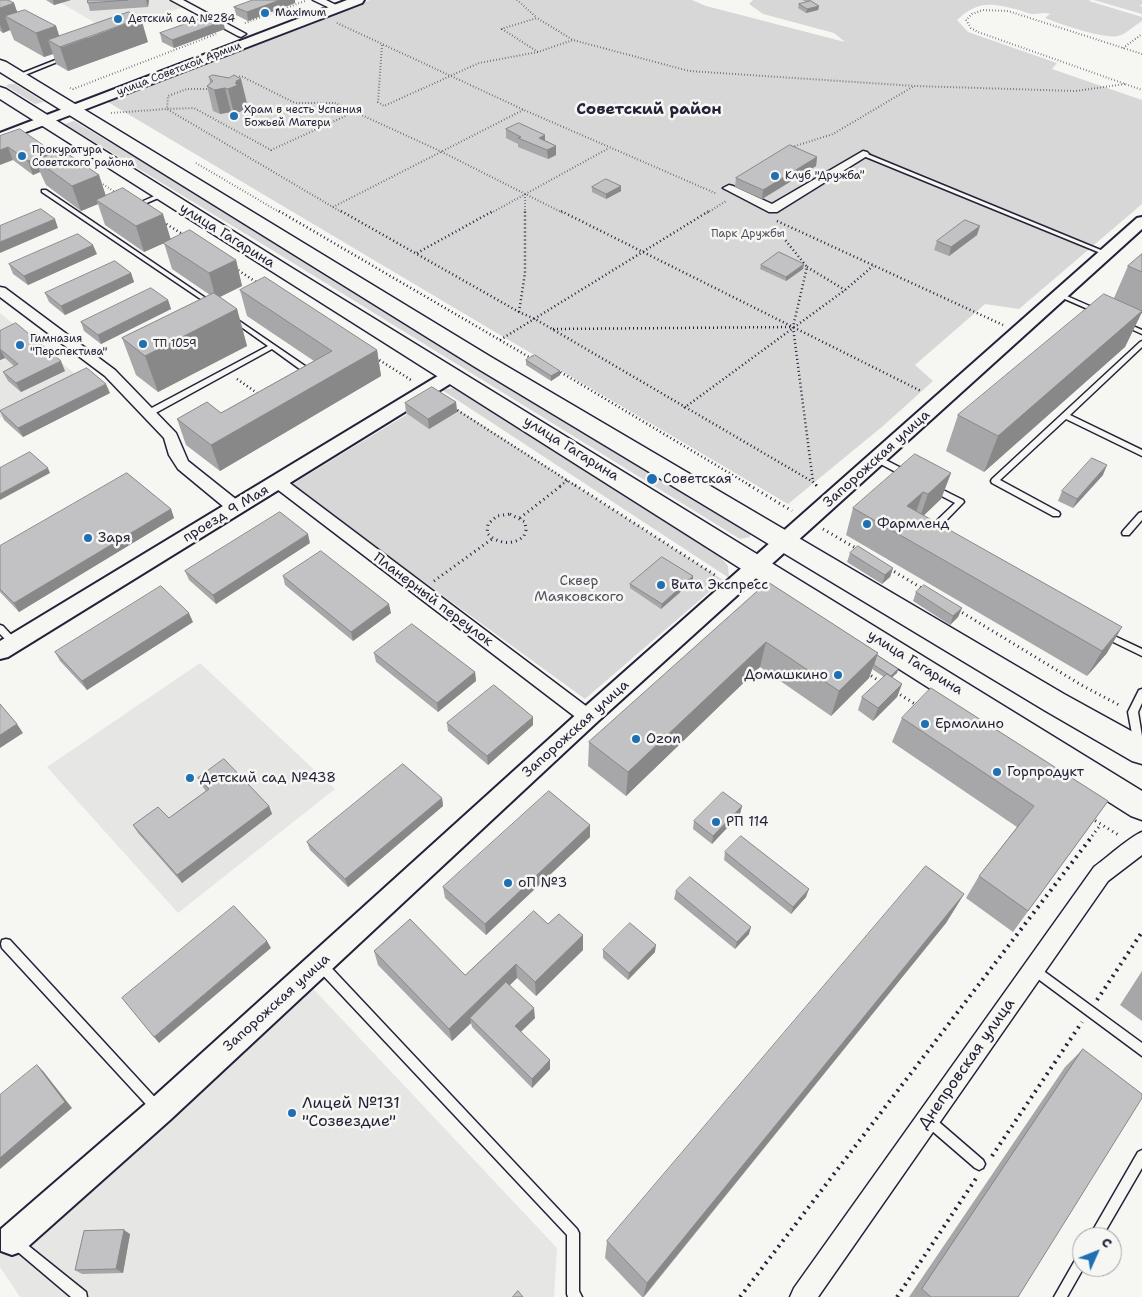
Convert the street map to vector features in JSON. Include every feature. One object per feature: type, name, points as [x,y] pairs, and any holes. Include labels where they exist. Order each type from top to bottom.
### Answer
[{"type":"main road","name":"улица Советской Армии","points":[[0,138],[69,100],[237,31],[328,6],[358,0]]},
{"type":"main road","name":"улица Советской Армии","points":[[69,100],[328,6]]},
{"type":"main road","name":"улица Гагарина","points":[[0,65],[18,76],[69,100],[482,362],[1141,752]]},
{"type":"main road","points":[[0,83],[18,76]]},
{"type":"main road","name":"улица Гагарина","points":[[0,92],[759,565],[1142,807]]},
{"type":"main road","name":"улица Советской Армии","points":[[0,124],[38,117]]},
{"type":"street","points":[[176,0],[237,31]]},
{"type":"street","points":[[729,188],[773,209],[863,154]]},
{"type":"street","name":"Запорожская улица","points":[[6,1245],[160,1110],[588,717],[1142,221]]},
{"type":"street","points":[[0,291],[110,373],[179,443],[180,462],[188,471],[236,508]]},
{"type":"street","name":"проезд 9 Мая","points":[[7,646],[452,375]]},
{"type":"street","name":"Планерный переулок","points":[[278,482],[588,717]]},
{"type":"street","name":"Днепровская улица","points":[[803,1297],[1101,874],[1139,844]]},
{"type":"lane","points":[[18,76],[72,55]]},
{"type":"lane","points":[[863,154],[1105,253]]},
{"type":"lane","points":[[44,191],[216,307]]},
{"type":"lane","points":[[128,209],[161,194]]},
{"type":"lane","points":[[94,224],[102,220]]},
{"type":"lane","points":[[1060,295],[1106,316]]},
{"type":"lane","points":[[224,312],[306,370],[294,378]]},
{"type":"lane","points":[[1115,320],[1142,332]]},
{"type":"lane","points":[[1056,514],[995,481],[1142,343]]},
{"type":"lane","points":[[149,413],[273,346]]},
{"type":"lane","points":[[1066,416],[1142,453]]},
{"type":"lane","points":[[878,459],[910,476]]},
{"type":"lane","points":[[927,485],[960,502],[928,534],[936,539]]},
{"type":"lane","points":[[1126,532],[1142,515]]},
{"type":"lane","points":[[0,628],[7,646]]},
{"type":"lane","points":[[1098,631],[1142,652]]},
{"type":"lane","points":[[1141,752],[1133,712],[1142,693]]},
{"type":"lane","points":[[6,944],[160,1110]]},
{"type":"lane","points":[[320,964],[573,1233],[573,1294],[576,1297]]},
{"type":"lane","points":[[1034,969],[1142,1050]]},
{"type":"lane","points":[[928,1119],[979,1164]]},
{"type":"lane","points":[[1101,1227],[1142,1156]]},
{"type":"lane","points":[[6,1245],[81,1297]]},
{"type":"lane","points":[[1060,1297],[1072,1276]]},
{"type":"path","points":[[69,100],[308,0]]},
{"type":"path","points":[[517,0],[537,18],[573,40],[690,71],[915,86],[1076,91],[1125,84]]},
{"type":"path","points":[[328,6],[382,44],[609,148],[729,199],[500,340]]},
{"type":"path","points":[[1142,54],[1008,11],[983,10],[972,14],[966,20],[970,28],[978,32],[1142,90]]},
{"type":"path","points":[[537,18],[501,29],[538,52]]},
{"type":"path","points":[[1123,48],[1142,34]]},
{"type":"path","points":[[382,44],[378,102],[384,106],[479,63],[538,52],[573,40]]},
{"type":"path","points":[[232,80],[241,76],[295,102],[336,103],[644,252],[921,391]]},
{"type":"path","points":[[785,150],[833,134],[915,86]]},
{"type":"path","points":[[167,109],[168,96],[187,89],[207,90],[216,87]]},
{"type":"path","points":[[104,108],[116,117]]},
{"type":"path","points":[[110,113],[194,108],[271,150],[354,112]]},
{"type":"path","points":[[167,109],[333,207],[519,312],[535,319],[813,482],[821,490]]},
{"type":"path","points":[[333,207],[524,110]]},
{"type":"path","points":[[416,253],[609,148]]},
{"type":"path","points":[[191,161],[529,357],[537,357]]},
{"type":"path","points":[[95,178],[186,237]]},
{"type":"path","points":[[519,312],[525,273],[525,194]]},
{"type":"path","points":[[770,218],[1008,327]]},
{"type":"path","points":[[778,231],[807,267],[845,290]]},
{"type":"path","points":[[228,263],[261,284]]},
{"type":"path","points":[[684,408],[845,290],[874,266]]},
{"type":"path","points":[[807,267],[793,327],[813,482]]},
{"type":"path","points":[[552,329],[793,327]]},
{"type":"path","points":[[368,353],[734,588]]},
{"type":"path","points":[[554,368],[861,552]]},
{"type":"path","points":[[226,371],[262,396]]},
{"type":"path","points":[[520,518],[568,480]]},
{"type":"path","points":[[504,515],[520,518],[527,526],[527,531],[520,539],[508,543],[492,540],[487,533],[486,528],[491,519],[504,515]]},
{"type":"path","points":[[421,590],[492,540]]},
{"type":"path","points":[[887,567],[930,593]]},
{"type":"path","points":[[955,608],[1083,686],[1133,712]]},
{"type":"path","points":[[860,668],[885,685]]},
{"type":"path","points":[[894,690],[919,706]]},
{"type":"path","points":[[1084,813],[1139,844]]},
{"type":"path","points":[[740,1297],[1101,824]]},
{"type":"path","points":[[897,1297],[980,1173],[979,1164],[987,1163],[1142,932]]},
{"type":"shaded area","name":"Детский сад №284","points":[[71,0],[171,0],[184,7],[111,32],[61,3]]},
{"type":"shaded area","name":"Гимназия \"Перспектива\"","points":[[0,313],[80,378],[0,418]]},
{"type":"shaded area","name":"Детский сад №438","points":[[200,663],[335,789],[178,913],[47,767]]},
{"type":"shaded area","name":"Лицей №131 \"Созвездие\"","points":[[303,978],[557,1248],[554,1297],[20,1297],[0,1267],[0,1251]]},
{"type":"green space","name":"Парк Дружбы","points":[[370,0],[692,0],[706,6],[845,42],[834,33],[763,14],[749,4],[753,0],[1090,0],[1142,17],[1142,21],[1121,35],[1111,36],[1082,30],[1045,18],[1050,14],[1031,14],[993,5],[979,6],[957,20],[968,32],[1057,63],[1052,69],[1142,100],[1142,204],[1019,309],[985,304],[915,365],[933,381],[883,426],[788,504],[106,101]]},
{"type":"green space","points":[[1094,0],[1142,0],[1140,6],[1142,7],[1142,14]]},
{"type":"green space","points":[[15,84],[44,102],[35,104],[6,86]]},
{"type":"green space","points":[[74,121],[750,531],[750,537],[740,539],[65,124]]},
{"type":"green space","points":[[453,388],[461,391],[719,555],[728,566],[729,578],[442,390]]},
{"type":"green space","name":"Сквер Маяковского","points":[[437,396],[723,580],[585,699],[291,485]]},
{"type":"building","points":[[0,0],[8,0],[14,3],[0,8]]},
{"type":"building","points":[[88,0],[128,0],[88,3]]},
{"type":"building","points":[[253,0],[280,0],[247,12],[234,7]]},
{"type":"building","points":[[811,1],[819,6],[807,9],[799,4]]},
{"type":"building","points":[[25,10],[56,26],[36,33],[5,16]]},
{"type":"building","points":[[129,12],[141,18],[60,47],[48,40]]},
{"type":"building","points":[[211,15],[223,21],[172,40],[160,33]]},
{"type":"building","points":[[213,75],[229,78],[234,75],[241,79],[235,83],[238,85],[228,89],[214,90],[207,86],[213,81],[209,77]]},
{"type":"building","points":[[519,123],[545,135],[539,138],[556,146],[547,150],[518,138],[521,137],[506,129]]},
{"type":"building","points":[[20,129],[53,152],[28,161],[8,147],[0,150],[0,136]]},
{"type":"building","points":[[790,145],[817,157],[763,190],[736,178]]},
{"type":"building","points":[[62,150],[99,175],[72,186],[36,160]]},
{"type":"building","points":[[606,179],[621,186],[606,194],[592,187]]},
{"type":"building","points":[[123,188],[163,214],[136,226],[96,200]]},
{"type":"building","points":[[41,209],[55,219],[0,242],[0,226]]},
{"type":"building","points":[[965,220],[980,226],[951,247],[937,241]]},
{"type":"building","points":[[190,230],[236,260],[209,273],[163,243]]},
{"type":"building","points":[[78,234],[93,245],[24,276],[9,264]]},
{"type":"building","points":[[779,252],[804,264],[786,277],[761,265]]},
{"type":"building","points":[[1142,254],[1142,272],[1128,266]]},
{"type":"building","points":[[115,261],[131,273],[61,306],[45,293]]},
{"type":"building","points":[[265,277],[377,350],[211,445],[177,419],[207,402],[221,413],[332,351],[240,290]]},
{"type":"building","points":[[151,288],[168,300],[98,335],[81,322]]},
{"type":"building","points":[[214,293],[237,309],[145,356],[122,338]]},
{"type":"building","points":[[1104,294],[1142,311],[998,436],[958,415]]},
{"type":"building","points":[[16,323],[61,361],[16,383],[3,372],[18,364],[0,349],[0,331]]},
{"type":"building","points":[[535,355],[560,371],[551,376],[526,360]]},
{"type":"building","points":[[87,368],[106,384],[18,428],[0,411]]},
{"type":"building","points":[[432,387],[456,402],[428,419],[405,403]]},
{"type":"building","points":[[30,452],[48,468],[0,494],[0,468]]},
{"type":"building","points":[[915,454],[951,473],[928,494],[923,492],[907,506],[1122,627],[1102,651],[853,508]]},
{"type":"building","points":[[1092,458],[1107,465],[1077,499],[1062,491]]},
{"type":"building","name":"Заря","points":[[127,473],[171,509],[14,603],[0,589],[0,546]]},
{"type":"building","points":[[280,512],[308,534],[213,595],[185,571]]},
{"type":"building","points":[[858,546],[893,568],[885,575],[850,553]]},
{"type":"building","points":[[321,551],[389,604],[351,632],[283,576]]},
{"type":"building","name":"Вита Экспресс","points":[[662,557],[693,576],[662,604],[630,584]]},
{"type":"building","points":[[768,582],[878,653],[839,691],[766,642],[628,772],[589,742]]},
{"type":"building","points":[[924,585],[962,608],[953,616],[916,592]]},
{"type":"building","points":[[161,586],[189,613],[82,681],[55,652]]},
{"type":"building","points":[[412,624],[475,672],[437,703],[374,653]]},
{"type":"building","points":[[877,655],[898,669],[891,676],[874,665]]},
{"type":"building","points":[[887,674],[902,684],[878,708],[862,697]]},
{"type":"building","points":[[494,685],[533,717],[487,756],[447,723]]},
{"type":"building","points":[[931,688],[1108,801],[1028,911],[979,876],[1034,806],[902,718]]},
{"type":"building","points":[[0,704],[17,724],[0,735]]},
{"type":"building","points":[[224,759],[269,806],[177,875],[133,825],[158,807],[169,818],[209,789],[198,778]]},
{"type":"building","points":[[403,764],[442,798],[345,879],[307,842]]},
{"type":"building","points":[[549,791],[590,825],[485,924],[443,887]]},
{"type":"building","name":"РП 114","points":[[723,792],[742,806],[713,836],[694,821]]},
{"type":"building","points":[[741,836],[809,889],[793,907],[725,852]]},
{"type":"building","points":[[926,866],[964,894],[647,1283],[607,1241]]},
{"type":"building","points":[[690,877],[751,927],[737,942],[676,891]]},
{"type":"building","points":[[234,906],[267,941],[154,1037],[122,998]]},
{"type":"building","points":[[534,911],[548,924],[559,914],[583,935],[535,982],[516,964],[449,1029],[374,951],[410,919],[465,975]]},
{"type":"building","points":[[630,923],[656,945],[629,973],[603,950]]},
{"type":"building","points":[[506,982],[534,1008],[515,1026],[550,1060],[532,1079],[470,1018]]},
{"type":"building","points":[[1083,1049],[1142,1094],[1142,1098],[1018,1297],[931,1297],[922,1289]]},
{"type":"building","points":[[37,1065],[65,1102],[0,1158],[0,1095]]},
{"type":"building","points":[[124,1230],[116,1269],[75,1270],[84,1231]]},
{"type":"building","points":[[518,1291],[523,1297],[513,1297]]},
{"type":"place","name":"Maximum","points":[[265,13]]},
{"type":"place","name":"Детский сад №284","points":[[118,19]]},
{"type":"place","name":"Храм в честь Успения Божьей Матери","points":[[234,116]]},
{"type":"place","name":"Прокуратура Советского района","points":[[22,156]]},
{"type":"place","name":"Клуб \"Дружба\"","points":[[775,176]]},
{"type":"place","name":"ТП 1059","points":[[143,344]]},
{"type":"place","name":"Гимназия \"Перспектива\"","points":[[20,345]]},
{"type":"place","name":"Советская","points":[[652,479]]},
{"type":"place","name":"Фармленд","points":[[867,524]]},
{"type":"place","name":"Заря","points":[[88,538]]},
{"type":"place","name":"Вита Экспресс","points":[[661,585]]},
{"type":"place","name":"Домашкино","points":[[838,675]]},
{"type":"place","name":"Ермолино","points":[[925,724]]},
{"type":"place","name":"Ozon","points":[[636,739]]},
{"type":"place","name":"Горпродукт","points":[[997,772]]},
{"type":"place","name":"Детский сад №438","points":[[190,778]]},
{"type":"place","name":"РП 114","points":[[716,822]]},
{"type":"place","name":"оП №3","points":[[508,883]]},
{"type":"place","name":"Лицей №131 \"Созвездие\"","points":[[292,1113]]},
{"type":"district","name":"Советский район","points":[[649,110]]}]
